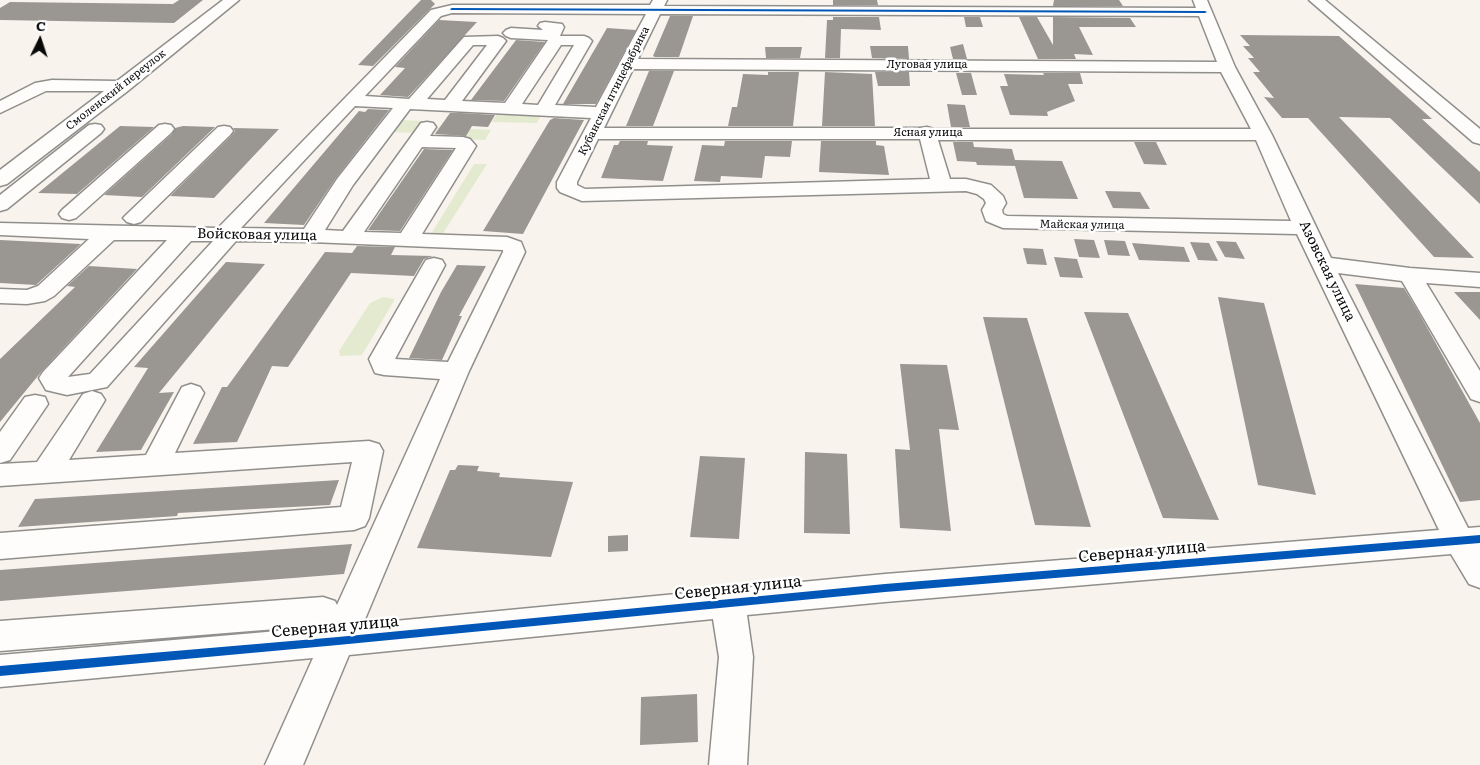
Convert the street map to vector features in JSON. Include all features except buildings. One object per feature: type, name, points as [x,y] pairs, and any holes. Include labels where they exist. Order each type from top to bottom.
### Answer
[{"type":"street","name":"Смоленский переулок","points":[[0,180],[9,166],[123,86],[232,0]]},
{"type":"street","points":[[1316,0],[1480,138]]},
{"type":"street","points":[[0,212],[134,218],[170,229],[52,378],[55,384],[67,386],[98,381],[224,234],[436,13],[456,5],[508,10],[658,5],[1202,6]]},
{"type":"street","name":"Кубанская птицефабрика","points":[[658,5],[567,182],[567,188],[582,195],[942,185]]},
{"type":"street","name":"Азовская улица","points":[[1202,6],[1227,67],[1263,135],[1323,264],[1470,539],[1480,575]]},
{"type":"street","points":[[349,237],[417,141],[524,16],[508,10]]},
{"type":"street","points":[[311,236],[344,183],[410,104],[469,40],[509,33],[584,41],[543,111]]},
{"type":"street","points":[[510,109],[554,37]]},
{"type":"street","name":"Луговая улица","points":[[628,64],[1227,67]]},
{"type":"street","points":[[0,108],[41,87],[52,85],[123,86]]},
{"type":"street","points":[[351,101],[602,114]]},
{"type":"street","points":[[0,205],[102,124]]},
{"type":"street","points":[[69,214],[165,129]]},
{"type":"street","points":[[134,218],[224,131]]},
{"type":"street","points":[[927,132],[942,185]]},
{"type":"street","name":"Ясная улица","points":[[592,133],[927,132],[1263,135]]},
{"type":"street","points":[[408,240],[467,146],[463,143],[417,141]]},
{"type":"street","name":"Майская улица","points":[[942,185],[966,185],[984,189],[993,196],[996,203],[992,210],[993,217],[1003,222],[1014,224],[1305,228]]},
{"type":"street","name":"Войсковая улица","points":[[0,229],[108,233],[170,229],[224,234],[507,244],[513,247],[514,252],[456,371]]},
{"type":"street","points":[[0,296],[37,296],[46,291],[108,233]]},
{"type":"street","points":[[284,765],[326,642],[456,371],[384,366],[382,359],[434,264]]},
{"type":"street","points":[[1323,264],[1410,275],[1480,280]]},
{"type":"street","points":[[1410,275],[1480,393]]},
{"type":"street","points":[[155,465],[191,393]]},
{"type":"street","points":[[46,472],[92,400]]},
{"type":"street","points":[[0,453],[34,404]]},
{"type":"street","points":[[0,475],[369,451],[354,518],[0,546]]},
{"type":"street","name":"Северная улица","points":[[0,671],[1028,575],[1470,539]]},
{"type":"street","points":[[728,603],[736,657],[728,765]]},
{"type":"street","points":[[0,636],[323,611],[326,642]]},
{"type":"green space","points":[[498,112],[542,113],[537,123],[492,122]]},
{"type":"green space","points":[[399,120],[425,121],[417,133],[390,132]]},
{"type":"green space","points":[[429,127],[491,130],[485,140],[459,139],[462,134],[425,133]]},
{"type":"green space","points":[[474,164],[487,164],[442,235],[431,234]]},
{"type":"green space","points":[[383,297],[395,299],[362,355],[340,356],[339,351],[370,303]]},
{"type":"cycle path","points":[[452,9],[1205,12]]},
{"type":"cycle path","points":[[0,671],[338,641],[885,588],[1480,539]]}]
